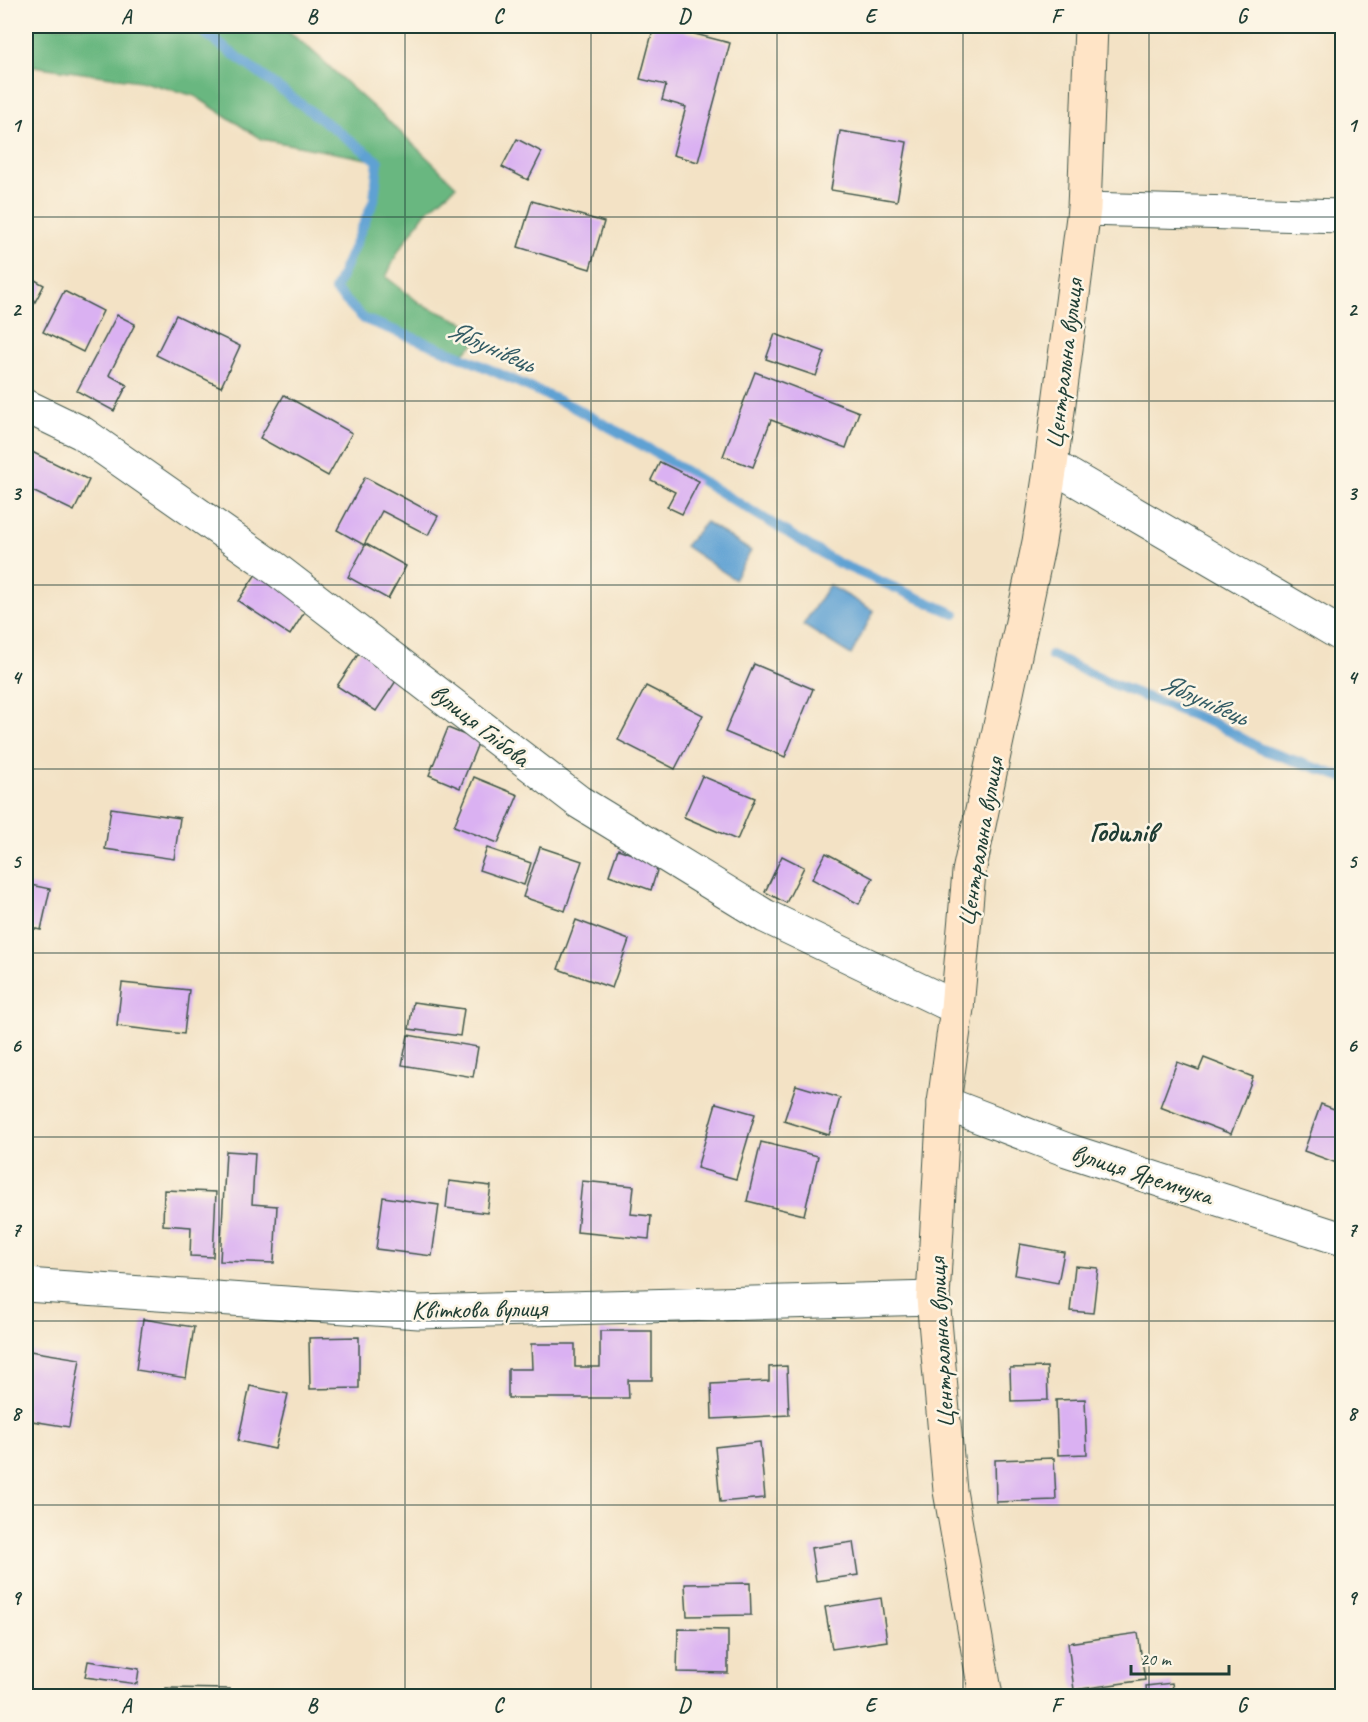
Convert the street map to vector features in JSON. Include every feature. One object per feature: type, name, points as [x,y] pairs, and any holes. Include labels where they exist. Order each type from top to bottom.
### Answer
[{"type":"main road","name":"Центральна вулиця","points":[[986,1696],[950,1491],[933,1298],[945,1103],[957,1008],[969,872],[1039,542],[1051,465],[1084,209],[1091,26]]},
{"type":"street","points":[[1084,209],[1342,216]]},
{"type":"street","name":"вулиця Глібова","points":[[26,406],[82,433],[276,569],[579,802],[765,916],[957,1008]]},
{"type":"street","points":[[1051,465],[1342,635]]},
{"type":"street","name":"вулиця Яремчука","points":[[945,1103],[1067,1150],[1342,1239]]},
{"type":"street","name":"Квіткова вулиця","points":[[26,1285],[419,1312],[933,1298]]},
{"type":"green space","points":[[26,26],[279,26],[300,40],[456,186],[425,213],[399,250],[386,277],[421,304],[487,333],[460,356],[364,319],[335,290],[374,200],[378,161],[261,139],[195,96],[140,81],[26,65]]},
{"type":"water","points":[[706,522],[751,551],[734,579],[685,546]]},
{"type":"water","points":[[829,585],[874,611],[851,655],[803,625]]},
{"type":"building","points":[[654,26],[664,26],[730,43],[698,162],[673,155],[686,107],[662,100],[666,85],[640,79]]},
{"type":"building","points":[[840,131],[907,142],[897,201],[831,190]]},
{"type":"building","points":[[517,139],[542,152],[528,180],[502,167]]},
{"type":"building","points":[[532,201],[604,222],[590,269],[518,247]]},
{"type":"building","points":[[26,275],[44,285],[26,319]]},
{"type":"building","points":[[64,291],[103,311],[83,352],[43,332]]},
{"type":"building","points":[[117,315],[135,324],[109,375],[127,385],[114,411],[77,391]]},
{"type":"building","points":[[176,315],[240,346],[221,387],[156,355]]},
{"type":"building","points":[[775,334],[825,352],[816,376],[766,359]]},
{"type":"building","points":[[755,372],[859,412],[846,448],[771,420],[753,467],[723,456]]},
{"type":"building","points":[[284,395],[352,433],[328,476],[260,438]]},
{"type":"building","points":[[26,449],[89,480],[74,511],[26,488]]},
{"type":"building","points":[[660,462],[699,481],[682,514],[667,507],[675,492],[651,480]]},
{"type":"building","points":[[365,477],[438,516],[428,535],[382,511],[364,545],[337,530]]},
{"type":"building","points":[[366,544],[406,566],[388,599],[348,577]]},
{"type":"building","points":[[258,571],[309,605],[290,635],[238,601]]},
{"type":"building","points":[[361,650],[400,675],[376,711],[337,686]]},
{"type":"building","points":[[754,664],[813,689],[785,757],[725,732]]},
{"type":"building","points":[[646,686],[703,715],[675,769],[618,740]]},
{"type":"building","points":[[448,728],[479,741],[460,788],[429,775]]},
{"type":"building","points":[[702,776],[755,798],[737,840],[684,817]]},
{"type":"building","points":[[474,777],[518,795],[498,843],[454,826]]},
{"type":"building","points":[[111,808],[180,818],[174,859],[105,849]]},
{"type":"building","points":[[540,847],[582,861],[565,911],[523,897]]},
{"type":"building","points":[[487,848],[531,863],[524,885],[479,870]]},
{"type":"building","points":[[618,849],[659,864],[651,890],[609,875]]},
{"type":"building","points":[[826,853],[873,878],[859,904],[812,879]]},
{"type":"building","points":[[782,856],[804,867],[786,903],[765,892]]},
{"type":"building","points":[[26,884],[50,889],[41,930],[26,927]]},
{"type":"building","points":[[576,920],[629,940],[612,988],[558,969]]},
{"type":"building","points":[[122,983],[189,990],[184,1034],[117,1026]]},
{"type":"building","points":[[413,1002],[464,1009],[460,1036],[409,1029]]},
{"type":"building","points":[[408,1035],[478,1047],[473,1077],[402,1065]]},
{"type":"building","points":[[1204,1058],[1253,1077],[1231,1134],[1160,1107],[1177,1062],[1199,1070]]},
{"type":"building","points":[[796,1085],[840,1098],[829,1135],[784,1121]]},
{"type":"building","points":[[716,1103],[755,1114],[736,1179],[697,1168]]},
{"type":"building","points":[[1321,1104],[1342,1112],[1342,1165],[1304,1151]]},
{"type":"building","points":[[761,1142],[818,1156],[804,1215],[747,1201]]},
{"type":"building","points":[[226,1151],[255,1153],[252,1204],[277,1206],[274,1263],[220,1261]]},
{"type":"building","points":[[449,1181],[491,1186],[487,1213],[446,1208]]},
{"type":"building","points":[[582,1181],[634,1186],[631,1214],[651,1216],[649,1239],[577,1232]]},
{"type":"building","points":[[164,1190],[216,1192],[213,1257],[190,1256],[191,1227],[163,1225]]},
{"type":"building","points":[[383,1197],[439,1205],[432,1256],[376,1249]]},
{"type":"building","points":[[1020,1244],[1064,1252],[1058,1283],[1015,1275]]},
{"type":"building","points":[[1075,1266],[1098,1268],[1093,1313],[1070,1311]]},
{"type":"building","points":[[143,1319],[194,1327],[186,1378],[136,1370]]},
{"type":"building","points":[[600,1331],[652,1331],[652,1380],[628,1380],[629,1398],[508,1398],[508,1369],[532,1369],[531,1344],[575,1344],[575,1367],[600,1367]]},
{"type":"building","points":[[359,1337],[359,1388],[310,1389],[309,1338]]},
{"type":"building","points":[[30,1351],[80,1359],[69,1427],[26,1420],[26,1382]]},
{"type":"building","points":[[787,1366],[789,1415],[712,1419],[711,1384],[769,1381],[769,1367]]},
{"type":"building","points":[[1047,1367],[1048,1400],[1011,1401],[1010,1368]]},
{"type":"building","points":[[250,1386],[288,1394],[275,1449],[238,1441]]},
{"type":"building","points":[[1085,1399],[1087,1454],[1058,1455],[1056,1400]]},
{"type":"building","points":[[760,1442],[765,1498],[720,1502],[715,1447]]},
{"type":"building","points":[[1054,1458],[1056,1500],[996,1502],[995,1460]]},
{"type":"building","points":[[853,1542],[858,1575],[816,1581],[811,1548]]},
{"type":"building","points":[[750,1583],[751,1615],[687,1616],[685,1584]]},
{"type":"building","points":[[881,1598],[887,1641],[832,1649],[825,1607]]},
{"type":"building","points":[[678,1629],[728,1630],[728,1673],[677,1672]]},
{"type":"building","points":[[1138,1633],[1145,1680],[1074,1690],[1068,1643]]},
{"type":"building","points":[[88,1661],[139,1669],[137,1684],[85,1677]]},
{"type":"building","points":[[1172,1683],[1174,1696],[1147,1696],[1146,1686]]},
{"type":"building","points":[[166,1688],[230,1689],[229,1696],[166,1696]]},
{"type":"building","points":[[26,1689],[48,1696],[26,1696]]},
{"type":"waterway","name":"Яблунівець","points":[[195,26],[378,161],[374,200],[335,290],[364,319],[460,356],[571,406],[649,449],[836,562],[955,614]]},
{"type":"waterway","name":"Яблунівець","points":[[1051,655],[1115,685],[1220,726],[1261,749],[1342,777]]},
{"type":"district","name":"Годилів","points":[[1123,831]]}]
